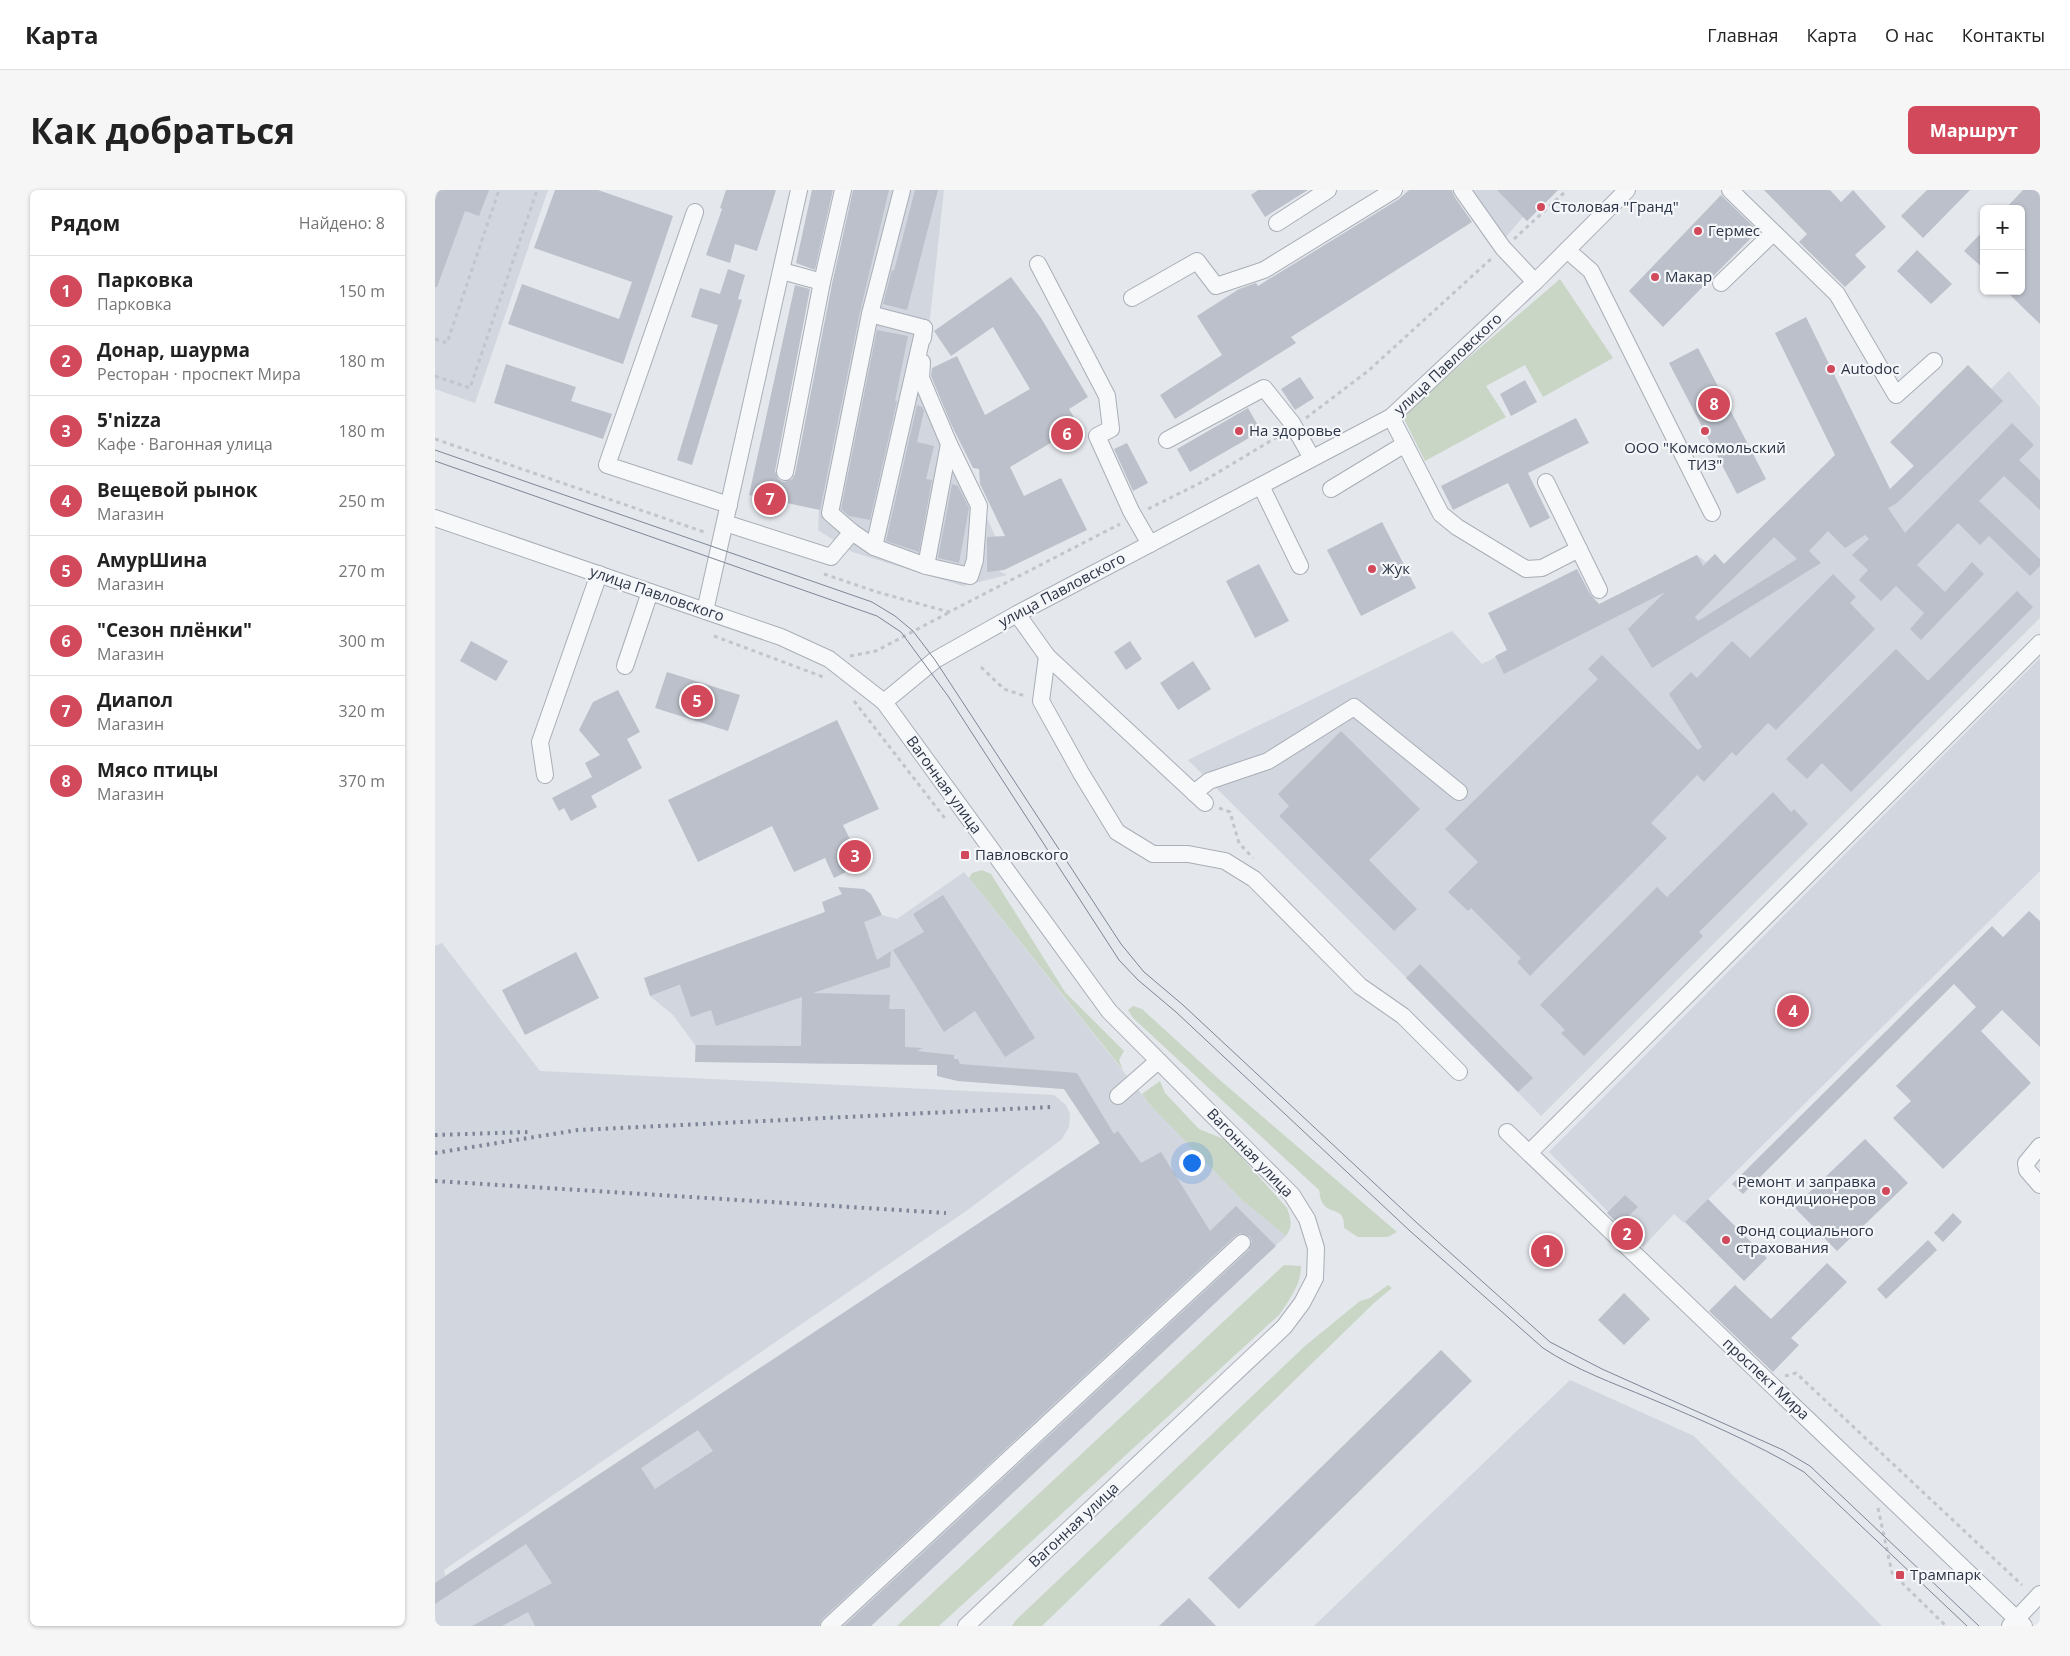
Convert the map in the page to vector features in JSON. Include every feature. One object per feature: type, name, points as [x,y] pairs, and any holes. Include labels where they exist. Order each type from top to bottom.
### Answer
[{"type":"street","points":[[705,611],[799,190]]},
{"type":"street","points":[[785,472],[822,282],[843,190]]},
{"type":"street","points":[[902,190],[870,314],[830,513],[852,532],[875,547],[926,566],[970,576],[975,560],[979,506],[949,444],[921,378],[924,328]]},
{"type":"street","points":[[1277,223],[1328,190]]},
{"type":"street","points":[[1133,298],[1197,261],[1216,286],[1264,270],[1394,190]]},
{"type":"street","points":[[1462,190],[1503,248],[1535,282]]},
{"type":"street","name":"улица Павловского","points":[[435,518],[781,637],[829,659],[884,702],[935,660],[1017,614],[1391,417],[1535,282],[1627,190]]},
{"type":"street","points":[[1730,190],[1837,294],[1896,395],[1934,361]]},
{"type":"street","points":[[695,212],[607,465],[729,505]]},
{"type":"street","points":[[1721,283],[1773,233]]},
{"type":"street","points":[[1567,250],[1591,271],[1712,513]]},
{"type":"street","points":[[1038,264],[1107,396],[1111,429],[1097,436],[1134,516],[1150,544]]},
{"type":"street","points":[[782,271],[822,282]]},
{"type":"street","points":[[870,314],[924,328]]},
{"type":"street","points":[[875,547],[924,328]]},
{"type":"street","points":[[1167,440],[1264,388],[1294,427],[1312,458]]},
{"type":"street","points":[[1391,417],[1441,514],[1457,527],[1526,569],[1541,568],[1579,548]]},
{"type":"street","points":[[926,566],[949,444]]},
{"type":"street","points":[[1331,489],[1405,444]]},
{"type":"street","points":[[1546,482],[1599,590]]},
{"type":"street","points":[[1261,486],[1300,566]]},
{"type":"street","points":[[723,530],[831,557],[852,532]]},
{"type":"street","points":[[545,775],[540,742],[599,574]]},
{"type":"street","points":[[625,666],[650,592]]},
{"type":"street","points":[[1017,614],[1047,656],[1199,798],[1209,781],[1268,761],[1354,707],[1459,792]]},
{"type":"street","points":[[1529,1153],[2040,643]]},
{"type":"street","points":[[1047,656],[1041,701],[1081,773],[1117,832],[1153,854],[1189,854],[1225,861],[1254,879],[1361,986],[1403,1016],[1459,1072]]},
{"type":"street","name":"Вагонная улица","points":[[884,702],[1109,1011],[1292,1195],[1307,1219],[1315,1248],[1315,1278],[1302,1303],[1284,1327],[966,1626]]},
{"type":"street","points":[[1118,1096],[1159,1061]]},
{"type":"street","name":"проспект Мира","points":[[1507,1132],[1769,1382],[2015,1624]]},
{"type":"street","points":[[2040,1146],[2026,1163],[2027,1170],[2040,1185]]},
{"type":"street","points":[[829,1626],[1242,1243]]},
{"type":"street","points":[[2015,1624],[2040,1594]]},
{"type":"path","points":[[435,339],[447,343],[499,190]]},
{"type":"path","points":[[435,376],[470,388],[537,190]]},
{"type":"path","points":[[849,656],[876,651],[1202,482],[1294,427],[1368,371],[1503,248],[1530,226],[1567,190]]},
{"type":"path","points":[[435,439],[723,530]]},
{"type":"path","points":[[822,573],[877,592],[949,612]]},
{"type":"path","points":[[714,636],[831,680]]},
{"type":"path","points":[[981,667],[1005,689],[1041,701]]},
{"type":"path","points":[[848,695],[947,821]]},
{"type":"path","points":[[1769,1382],[1796,1372],[2023,1585]]},
{"type":"path","points":[[1877,1507],[1892,1573],[1946,1626]]},
{"type":"shaded area","points":[[435,190],[548,190],[475,403],[435,389]]},
{"type":"shaded area","points":[[875,190],[944,190],[924,373],[995,536],[999,571],[1007,575],[963,586],[852,552],[818,530],[819,510]]},
{"type":"shaded area","points":[[1472,190],[1558,190],[1527,221],[1523,217],[1506,237]]},
{"type":"shaded area","points":[[2009,371],[2040,407],[2040,618],[1541,1116],[1386,957],[1188,760],[1452,631],[1482,664],[1697,555],[1706,562],[1715,554],[1724,564],[1835,455],[1866,518],[1897,503],[1890,489]]},
{"type":"shaded area","points":[[2040,658],[2040,871],[1684,1223],[1674,1214],[1643,1247],[1549,1152]]},
{"type":"shaded area","points":[[964,872],[1151,1106],[1242,1200],[1286,1236],[871,1626],[435,1626],[435,946],[442,943],[540,1071],[1054,1095],[1066,1105],[1070,1114],[1069,1127],[1062,1139],[966,1211],[444,1570],[445,1576],[1100,1143],[1064,1089],[958,1081],[937,1076],[937,1065],[695,1062],[695,1045],[673,1015],[650,996],[882,915],[897,919]]},
{"type":"shaded area","points":[[1570,1380],[1694,1436],[1882,1626],[1314,1626]]},
{"type":"green space","points":[[1560,279],[1613,358],[1543,397],[1525,365],[1486,386],[1506,417],[1425,461],[1402,415]]},
{"type":"green space","points":[[982,870],[991,874],[1065,992],[1124,1051],[1119,1060],[1123,1070],[969,878],[972,873]]},
{"type":"green space","points":[[1133,1006],[1142,1009],[1221,1081],[1397,1232],[1388,1237],[1358,1237],[1344,1228],[1342,1216],[1325,1206],[1321,1201],[1319,1190],[1133,1018],[1128,1010]]},
{"type":"green space","points":[[1160,1081],[1165,1093],[1199,1129],[1226,1140],[1287,1208],[1291,1222],[1286,1236],[1242,1200],[1151,1106],[1142,1094]]},
{"type":"green space","points":[[1284,1265],[1301,1266],[1301,1273],[1294,1291],[1280,1314],[939,1626],[897,1626]]},
{"type":"green space","points":[[1388,1285],[1392,1288],[1374,1303],[1042,1626],[1012,1626],[1015,1621],[1305,1346],[1360,1301],[1370,1298]]},
{"type":"building","points":[[439,190],[489,190],[479,216],[465,211],[437,287],[435,287],[435,201]]},
{"type":"building","points":[[555,190],[598,190],[673,216],[623,364],[508,324],[522,284],[619,319],[632,282],[534,248]]},
{"type":"building","points":[[726,190],[776,190],[757,251],[735,244],[730,263],[706,255],[722,209],[720,208]]},
{"type":"building","points":[[812,190],[833,190],[815,270],[796,263]]},
{"type":"building","points":[[853,190],[889,190],[860,312],[820,510],[749,495],[795,285],[810,289],[775,471],[778,479],[784,482],[792,479],[795,474],[832,284]]},
{"type":"building","points":[[915,190],[938,190],[907,310],[883,304],[892,270],[894,271]]},
{"type":"building","points":[[1258,190],[1308,190],[1265,217],[1251,195]]},
{"type":"building","points":[[1409,190],[1452,190],[1472,222],[1291,337],[1296,343],[1175,419],[1160,395],[1222,355],[1197,316],[1239,289],[1256,283],[1258,286],[1399,199]]},
{"type":"building","points":[[1497,190],[1558,190],[1527,221]]},
{"type":"building","points":[[1764,190],[1830,190],[1841,202],[1853,190],[1886,227],[1855,255],[1866,267],[1845,287],[1799,242],[1807,234]]},
{"type":"building","points":[[1927,190],[1970,190],[1923,238],[1901,216]]},
{"type":"building","points":[[2023,190],[2040,190],[2040,324],[2010,295],[2025,295],[2025,205],[2009,205]]},
{"type":"building","points":[[1721,195],[1758,231],[1663,327],[1629,291]]},
{"type":"building","points":[[1980,234],[1980,265],[1964,251]]},
{"type":"building","points":[[1917,250],[1952,284],[1931,304],[1897,271]]},
{"type":"building","points":[[728,269],[745,275],[738,299],[742,300],[692,465],[677,460],[718,325],[691,317],[700,288],[720,294]]},
{"type":"building","points":[[1011,277],[1041,318],[1088,397],[1069,409],[1079,426],[1010,467],[1024,496],[1061,478],[1087,530],[1004,570],[987,572],[987,537],[1005,536],[980,484],[979,469],[973,468],[951,424],[931,376],[932,368],[957,356],[985,415],[1030,389],[993,327],[951,356],[934,331]]},
{"type":"building","points":[[1806,317],[1890,489],[1914,466],[1890,442],[1968,365],[2003,401],[1897,503],[1888,508],[1905,533],[2012,423],[2034,445],[2019,460],[2040,480],[2040,510],[2004,476],[1979,501],[2040,559],[2040,566],[2030,576],[1989,536],[1980,545],[1958,523],[1917,565],[1945,592],[1972,562],[1984,574],[1921,640],[1910,629],[1924,613],[1896,586],[1881,601],[1859,580],[1868,570],[1852,555],[1869,539],[1865,535],[1845,548],[1828,531],[1809,551],[1821,563],[1652,668],[1628,629],[1665,592],[1504,674],[1495,656],[1507,650],[1488,613],[1577,569],[1590,594],[1599,604],[1697,555],[1703,566],[1715,554],[1724,564],[1835,455],[1775,333]],"holes":[[[1774,537],[1797,559],[1698,621],[1695,617]]]},
{"type":"building","points":[[877,330],[908,336],[895,401],[897,401],[870,520],[849,516],[841,509]]},
{"type":"building","points":[[1698,348],[1766,479],[1737,494],[1669,363]]},
{"type":"building","points":[[506,364],[576,387],[571,401],[612,414],[603,439],[494,403]]},
{"type":"building","points":[[1300,377],[1314,398],[1295,410],[1281,389]]},
{"type":"building","points":[[1525,380],[1537,402],[1511,416],[1500,394]]},
{"type":"building","points":[[917,405],[922,407],[924,411],[917,442],[934,446],[926,479],[932,480],[919,552],[886,541]]},
{"type":"building","points":[[1248,408],[1261,431],[1190,472],[1177,449]]},
{"type":"building","points":[[1576,418],[1589,443],[1528,473],[1550,518],[1530,528],[1508,483],[1453,510],[1441,486]]},
{"type":"building","points":[[1127,443],[1148,483],[1133,491],[1114,449]]},
{"type":"building","points":[[952,484],[958,486],[969,508],[959,563],[938,558]]},
{"type":"building","name":"Жук","points":[[1382,522],[1416,588],[1361,616],[1327,550]]},
{"type":"building","points":[[1259,564],[1289,621],[1255,638],[1226,581]]},
{"type":"building","points":[[1833,574],[1856,597],[1850,603],[1875,629],[1776,730],[1768,723],[1736,756],[1732,752],[1704,782],[1697,775],[1651,823],[1667,838],[1530,976],[1517,962],[1521,958],[1471,908],[1468,911],[1448,892],[1478,862],[1445,829],[1598,679],[1588,669],[1602,655],[1698,750],[1702,747],[1669,694],[1691,672],[1697,678],[1732,641],[1750,658]]},
{"type":"building","points":[[2017,591],[2033,607],[1851,792],[1822,763],[1807,779],[1786,759],[1896,649],[1928,681]]},
{"type":"building","points":[[471,641],[508,661],[496,681],[460,661]]},
{"type":"building","points":[[1130,641],[1142,659],[1126,670],[1114,652]]},
{"type":"building","points":[[1193,661],[1211,689],[1178,710],[1160,683]]},
{"type":"building","points":[[667,672],[740,695],[728,731],[655,708]]},
{"type":"building","points":[[618,690],[640,732],[627,739],[642,768],[591,796],[597,807],[571,821],[564,808],[559,811],[552,798],[592,777],[585,763],[600,755],[579,730],[593,702]]},
{"type":"building","points":[[837,720],[879,809],[843,825],[862,864],[834,878],[825,858],[794,872],[772,826],[698,862],[668,800]]},
{"type":"building","points":[[1341,731],[1420,809],[1369,860],[1417,909],[1394,931],[1279,816],[1289,806],[1278,794]]},
{"type":"building","points":[[1773,792],[1791,812],[1794,809],[1808,824],[1699,932],[1703,936],[1584,1056],[1561,1033],[1565,1030],[1540,1005],[1657,887],[1667,897]]},
{"type":"building","points":[[838,887],[864,889],[871,894],[882,915],[864,922],[877,960],[891,951],[890,967],[813,993],[890,995],[889,1009],[905,1009],[905,1047],[923,1048],[917,1051],[954,1055],[954,1059],[958,1059],[960,1064],[1077,1073],[1114,1134],[1118,1131],[1141,1163],[1161,1152],[1210,1231],[1236,1206],[1276,1246],[871,1626],[844,1626],[1249,1250],[1252,1241],[1249,1236],[1240,1233],[1235,1236],[822,1619],[819,1626],[535,1626],[528,1612],[502,1626],[472,1626],[552,1583],[526,1544],[435,1604],[435,1583],[1100,1143],[1064,1089],[958,1081],[937,1076],[937,1065],[695,1062],[696,1045],[801,1046],[802,997],[716,1026],[711,1010],[691,1017],[680,985],[650,996],[644,978],[825,912],[822,902],[842,894]],"holes":[[[698,1430],[713,1451],[655,1489],[641,1468]]]},
{"type":"building","points":[[943,895],[1035,1038],[1005,1057],[975,1011],[944,1032],[893,950],[924,932],[913,914]]},
{"type":"building","points":[[2029,911],[2040,921],[2040,1047],[2002,1010],[1981,1031],[2031,1083],[1943,1169],[1893,1118],[1911,1101],[1896,1086],[1976,1007],[1954,984],[1743,1194],[1732,1184],[1992,926],[2003,937]]},
{"type":"building","points":[[576,952],[599,998],[525,1035],[502,990]]},
{"type":"building","points":[[1420,964],[1533,1078],[1518,1092],[1406,978]]},
{"type":"building","points":[[1865,1139],[1908,1183],[1837,1251],[1794,1207]]},
{"type":"building","points":[[1625,1195],[1638,1207],[1619,1225],[1607,1213]]},
{"type":"building","name":"Фонд социального страхования","points":[[1708,1199],[1767,1258],[1744,1281],[1685,1222]]},
{"type":"building","points":[[1953,1213],[1962,1222],[1943,1242],[1934,1233]]},
{"type":"building","points":[[1928,1240],[1937,1250],[1886,1299],[1877,1289]]},
{"type":"building","points":[[1827,1263],[1847,1282],[1791,1338],[1799,1345],[1773,1372],[1709,1311],[1735,1285],[1771,1319]]},
{"type":"building","points":[[1624,1293],[1650,1319],[1624,1345],[1598,1320]]},
{"type":"building","points":[[1441,1350],[1472,1381],[1239,1609],[1208,1578]]},
{"type":"building","points":[[1189,1598],[1216,1626],[1159,1626]]},
{"type":"tram line","points":[[435,450],[872,602],[895,616],[913,631],[935,660],[1121,944],[1144,972],[1183,1005],[1417,1223],[1550,1342],[1602,1369],[1783,1450],[1810,1466],[1979,1626]]},
{"type":"tram line","points":[[435,461],[877,616],[901,632],[948,696],[1119,960],[1138,980],[1176,1012],[1410,1231],[1543,1348],[1595,1376],[1728,1432],[1804,1472],[1967,1626]]},
{"type":"railway","points":[[435,1153],[578,1130],[1051,1107]]},
{"type":"railway","points":[[435,1135],[529,1132]]},
{"type":"railway","points":[[435,1181],[946,1213]]},
{"type":"place","name":"Столовая \"Гранд\"","points":[[1541,207]]},
{"type":"place","name":"Гермес","points":[[1698,231]]},
{"type":"place","name":"Макар","points":[[1655,277]]},
{"type":"place","name":"Autodoc","points":[[1831,369]]},
{"type":"place","name":"Мясо птицы","points":[[1714,404]]},
{"type":"place","name":"На здоровье","points":[[1239,431]]},
{"type":"place","name":"ООО \"Комсомольский ТИЗ\"","points":[[1705,431]]},
{"type":"place","name":"\"Сезон плёнки\"","points":[[1067,434]]},
{"type":"place","name":"Диапол","points":[[770,499]]},
{"type":"place","name":"Жук","points":[[1372,569]]},
{"type":"place","name":"АмурШина","points":[[697,701]]},
{"type":"place","name":"Павловского","points":[[965,855]]},
{"type":"place","name":"5'nizza","points":[[855,856]]},
{"type":"place","name":"Вещевой рынок","points":[[1793,1011]]},
{"type":"place","name":"Ремонт и заправка кондиционеров","points":[[1886,1191]]},
{"type":"place","name":"Донар, шаурма","points":[[1627,1234]]},
{"type":"place","name":"Фонд социального страхования","points":[[1726,1240]]},
{"type":"place","name":"Парковка","points":[[1547,1251]]},
{"type":"place","name":"Трампарк","points":[[1900,1575]]}]
